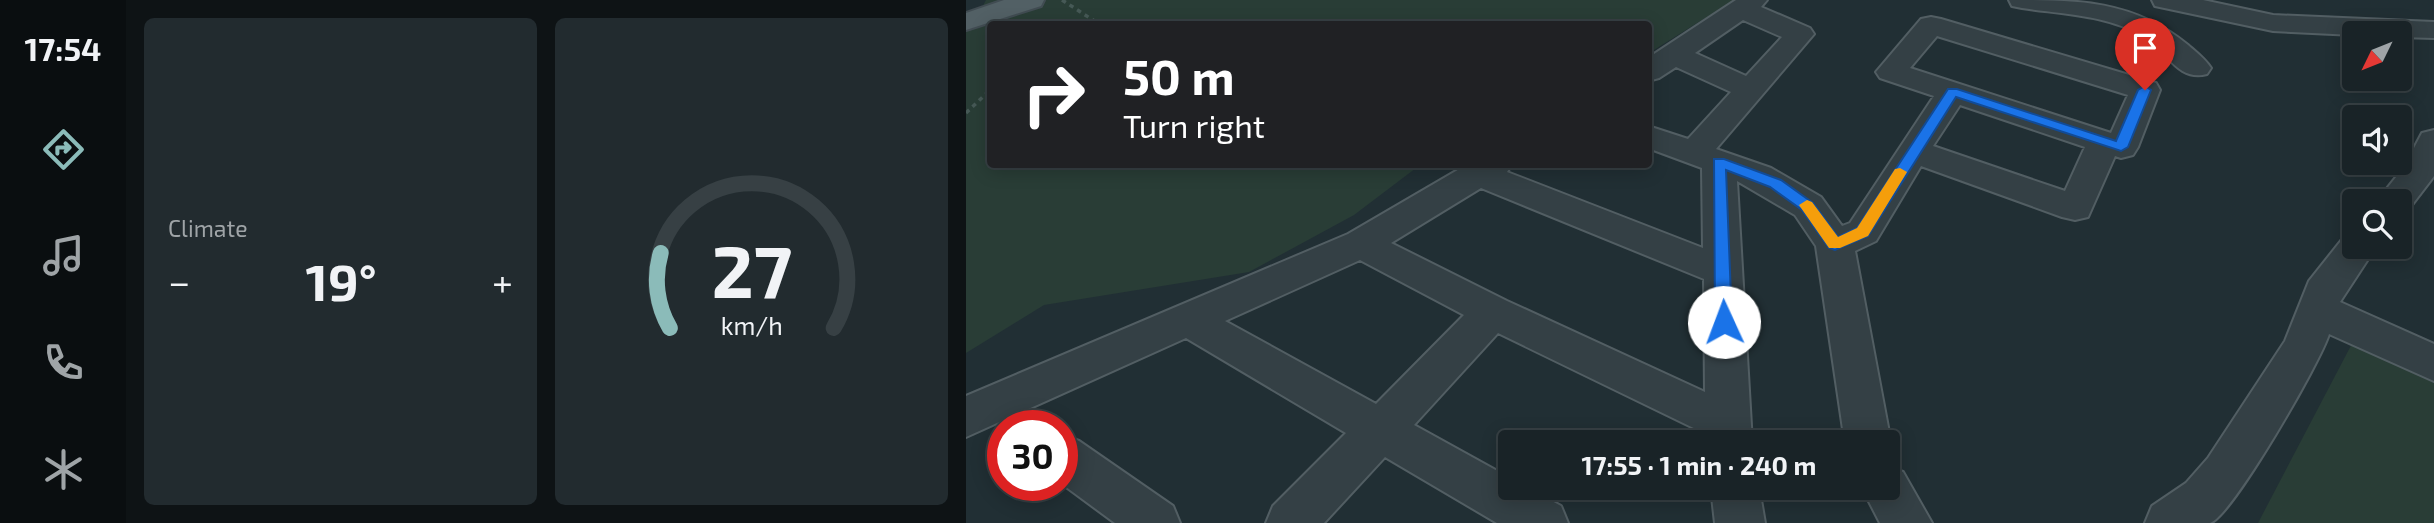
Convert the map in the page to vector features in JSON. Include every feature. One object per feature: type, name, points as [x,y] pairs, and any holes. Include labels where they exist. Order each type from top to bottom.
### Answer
[{"type":"main road","points":[[966,22],[1031,0]]},
{"type":"street","points":[[2022,0],[2117,14],[2156,31],[2196,68]]},
{"type":"street","points":[[2165,0],[2273,23],[2434,30]]},
{"type":"street","points":[[1652,69],[1747,5],[1800,34],[1750,89],[1706,157],[1722,271],[1728,430]]},
{"type":"street","points":[[1931,25],[2145,90],[2121,147],[1953,92],[1891,72],[1931,25]]},
{"type":"street","points":[[1674,55],[1750,89]]},
{"type":"street","points":[[1835,244],[1863,232],[1953,92]]},
{"type":"street","points":[[1652,137],[1775,184],[1808,206],[1835,244],[1866,430]]},
{"type":"street","points":[[2405,189],[2419,172],[2434,140]]},
{"type":"street","points":[[1913,151],[2008,197],[2075,208],[2104,142]]},
{"type":"street","points":[[1005,410],[1189,320],[1360,244],[1487,169],[1722,271]]},
{"type":"street","points":[[1360,244],[1722,430]]},
{"type":"street","points":[[2170,523],[2203,499],[2220,480],[2304,346],[2330,279],[2347,259]]},
{"type":"street","points":[[2317,310],[2434,363]]},
{"type":"street","points":[[1291,523],[1493,312]]},
{"type":"street","points":[[1189,320],[1543,523]]},
{"type":"street","points":[[1078,467],[1156,523]]},
{"type":"street","points":[[1737,500],[1740,523]]},
{"type":"street","points":[[1893,500],[1907,523]]},
{"type":"path","points":[[1062,0],[1093,21]]},
{"type":"path","points":[[966,113],[987,93]]},
{"type":"green space","points":[[986,0],[1734,0],[1652,51],[1652,21],[987,21],[987,168],[1416,168],[1354,215],[1249,272],[1044,305],[966,353],[966,31],[971,28]]},
{"type":"green space","points":[[2356,336],[2434,377],[2434,523],[2258,523]]},
{"type":"slow traffic","points":[[1807,205],[1835,244],[1863,232],[1900,172]]},
{"type":"route","points":[[1724,322],[1719,162],[1759,176],[1808,206],[1835,244],[1863,232],[1953,92],[2121,147],[2145,90]]}]
